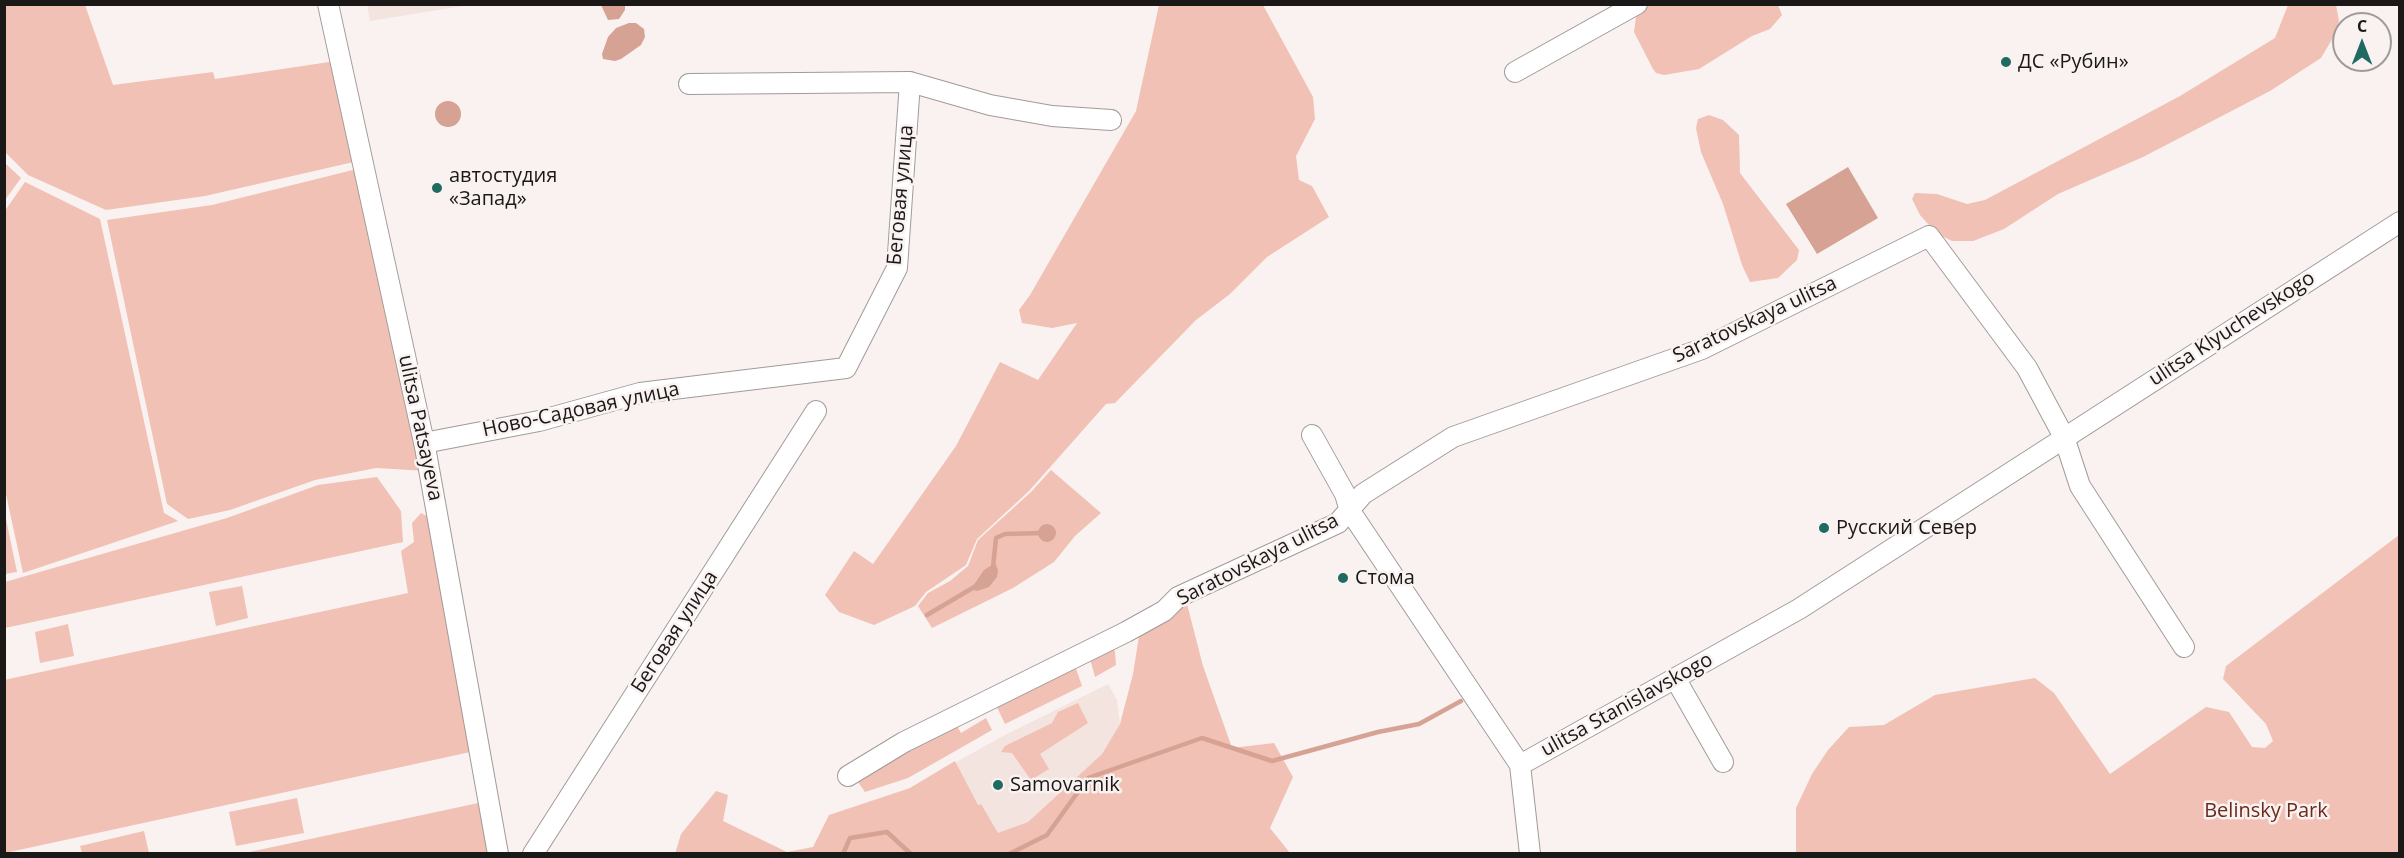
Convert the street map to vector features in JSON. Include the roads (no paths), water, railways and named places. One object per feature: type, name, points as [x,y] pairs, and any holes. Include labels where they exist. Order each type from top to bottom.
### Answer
[{"type":"street","name":"ulitsa Patsayeva","points":[[328,4],[424,443],[498,854]]},
{"type":"street","points":[[1515,72],[1636,4]]},
{"type":"street","points":[[689,84],[910,82],[990,105],[1052,116],[1111,120]]},
{"type":"street","name":"Беговая улица","points":[[846,368],[897,268],[910,82]]},
{"type":"street","name":"ulitsa Klyuchevskogo","points":[[2064,437],[2400,222]]},
{"type":"street","name":"Saratovskaya ulitsa","points":[[848,776],[904,742],[1126,632],[1164,611],[1178,597],[1338,523],[1363,494],[1453,437],[1702,349],[1929,236],[2027,368],[2064,437]]},
{"type":"street","name":"Ново-Садовая улица","points":[[424,443],[539,421],[640,393],[846,368]]},
{"type":"street","name":"Беговая улица","points":[[533,854],[816,411]]},
{"type":"street","name":"ulitsa Stanislavskogo","points":[[1312,435],[1345,494],[1350,511],[1520,765],[1799,609],[2064,437]]},
{"type":"street","points":[[2064,437],[2080,486],[2184,647]]},
{"type":"street","points":[[1676,678],[1723,762]]},
{"type":"street","points":[[1520,765],[1530,854]]},
{"type":"waterway","points":[[993,567],[996,538],[1005,534],[1042,533]]},
{"type":"waterway","points":[[927,615],[976,586]]},
{"type":"waterway","points":[[1009,854],[1047,835],[1088,778],[1202,738],[1272,761],[1378,732],[1419,724],[1461,701]]},
{"type":"waterway","points":[[843,854],[850,838],[887,832],[911,854]]},
{"type":"place","name":"ДС «Рубин»","points":[[2006,62]]},
{"type":"place","name":"автостудия «Запад»","points":[[437,188]]},
{"type":"place","name":"Русский Север","points":[[1824,528]]},
{"type":"place","name":"Стома","points":[[1343,578]]},
{"type":"place","name":"Samovarnik","points":[[998,785]]},
{"type":"park label","name":"Belinsky Park","points":[[2266,811]]}]
